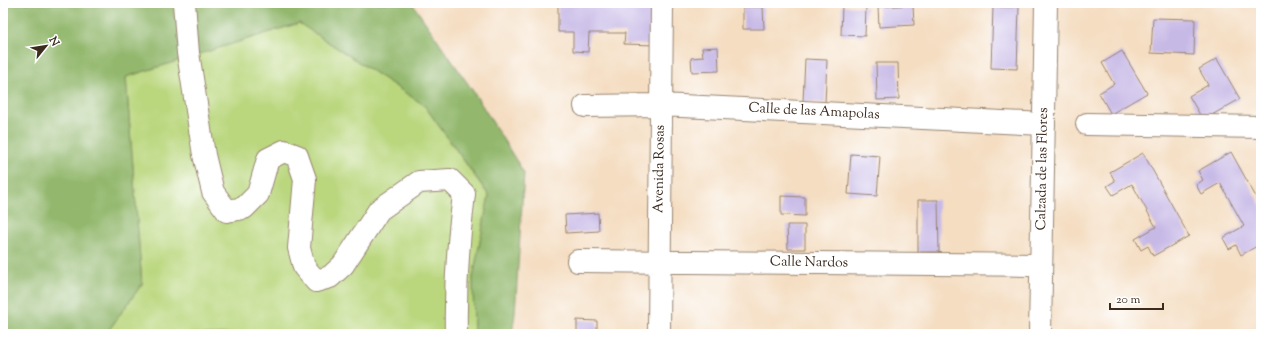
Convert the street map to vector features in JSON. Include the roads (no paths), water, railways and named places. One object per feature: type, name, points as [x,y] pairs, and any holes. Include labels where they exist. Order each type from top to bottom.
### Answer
[{"type":"street","points":[[184,3],[188,53],[204,155],[213,192],[227,211],[244,208],[258,194],[268,159],[284,151],[297,156],[305,179],[299,248],[304,267],[316,281],[330,277],[343,265],[379,210],[418,182],[450,180],[464,194],[458,243],[455,307],[456,334]]},
{"type":"street","name":"Avenida Rosas","points":[[659,334],[662,3]]},
{"type":"street","name":"Calzada de las Flores","points":[[1040,334],[1046,3]]},
{"type":"street","name":"Calle de las Amapolas","points":[[585,106],[661,105],[1044,124]]},
{"type":"street","points":[[1087,124],[1261,127]]},
{"type":"street","name":"Calle Nardos","points":[[578,261],[1041,265]]}]
